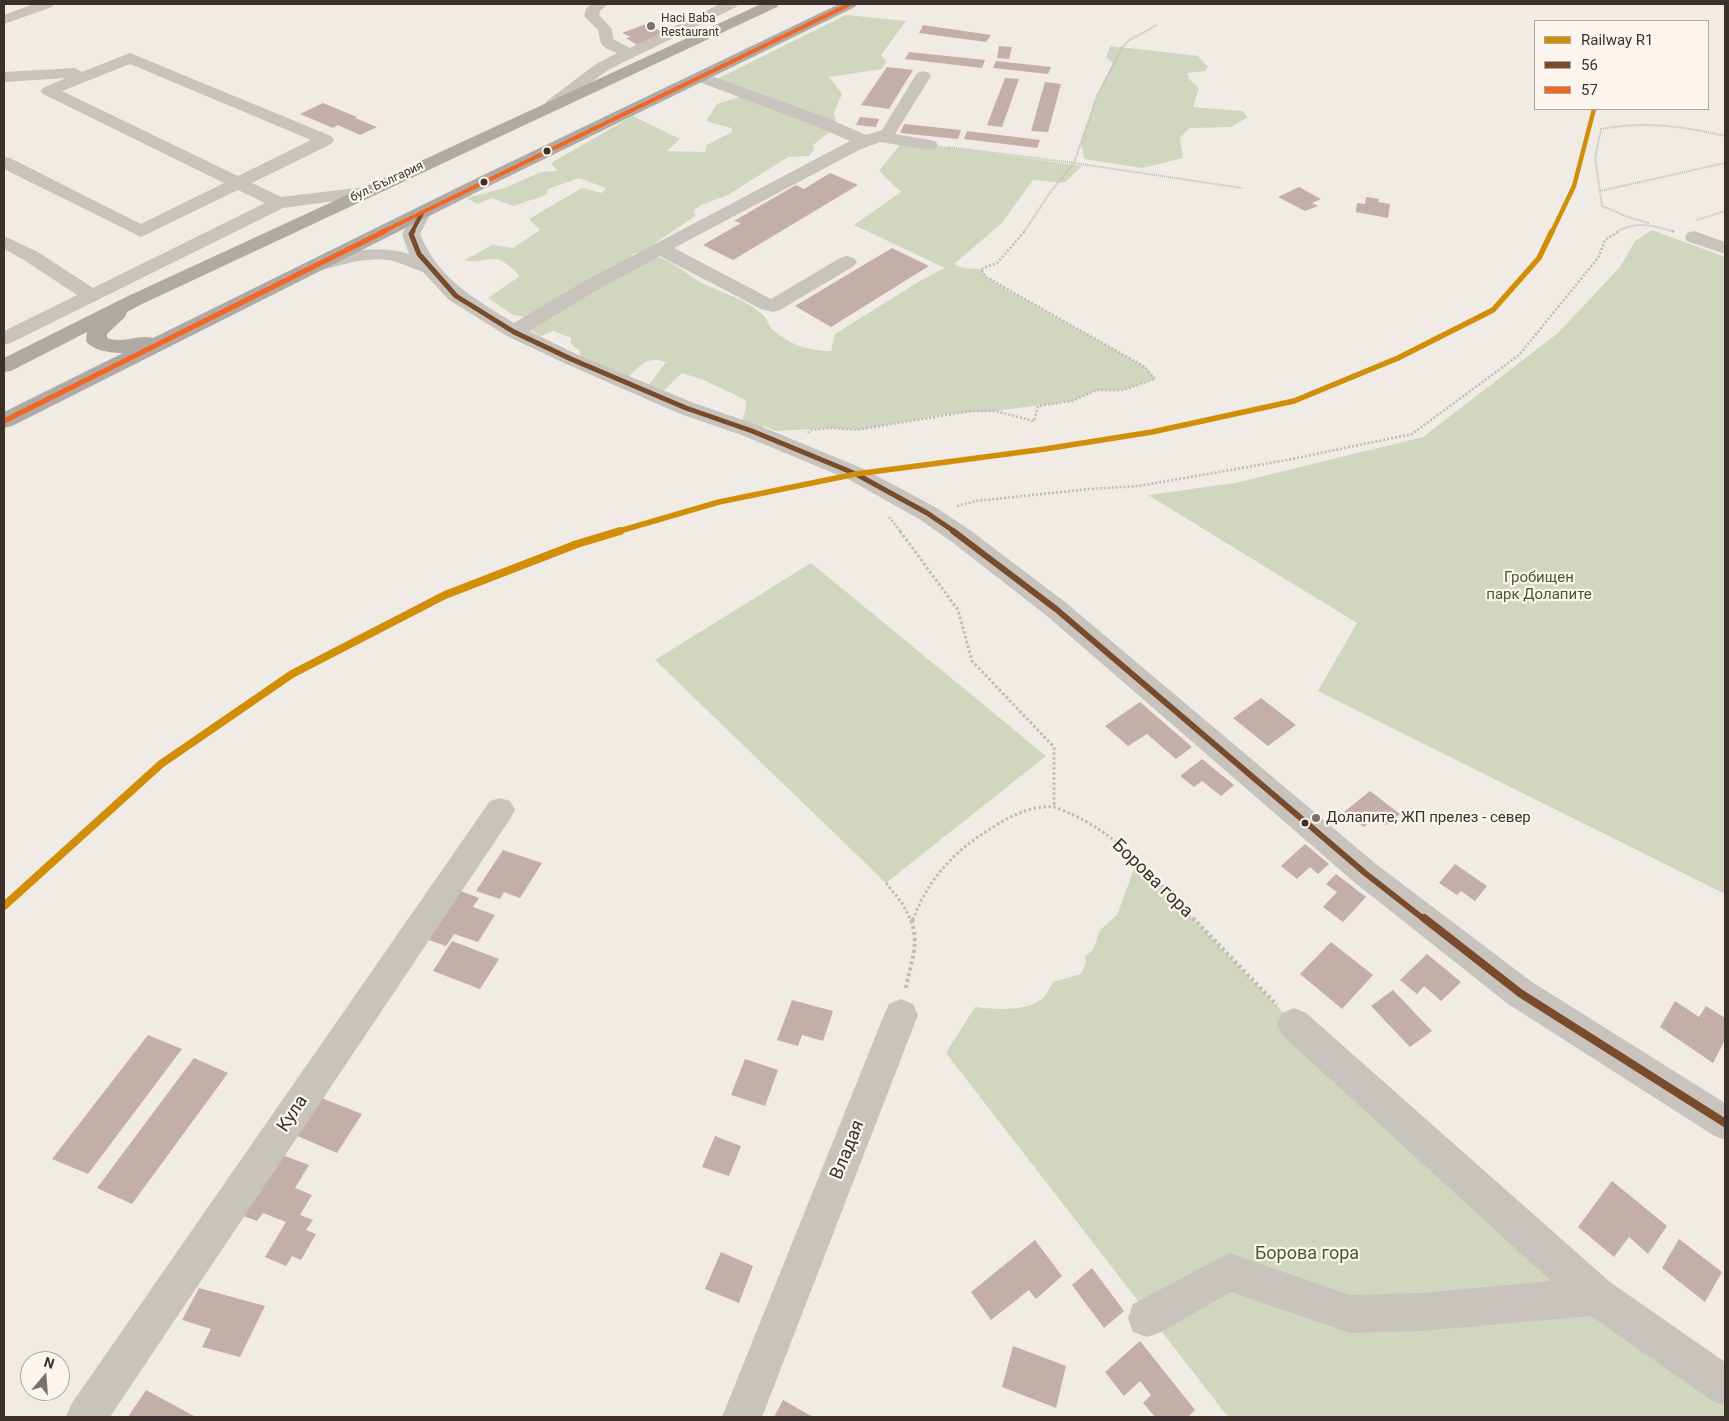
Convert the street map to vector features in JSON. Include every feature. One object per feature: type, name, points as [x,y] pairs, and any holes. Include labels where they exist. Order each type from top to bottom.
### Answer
[{"type":"highway","name":"бул. България","points":[[4,366],[133,301],[772,4]]},
{"type":"highway","points":[[4,421],[422,212],[850,4]]},
{"type":"highway","points":[[554,104],[577,99],[599,104],[605,115],[597,126]]},
{"type":"highway","points":[[133,301],[97,332],[96,341],[109,347],[128,348],[177,335]]},
{"type":"street","points":[[4,20],[46,4]]},
{"type":"street","points":[[601,4],[593,9],[591,16],[605,29],[606,41],[612,46],[630,53]]},
{"type":"street","points":[[554,104],[602,67],[731,4]]},
{"type":"street","points":[[716,12],[745,4]]},
{"type":"street","points":[[4,162],[141,232],[239,184],[325,140],[130,58],[49,91],[239,184],[279,203]]},
{"type":"street","points":[[4,77],[96,72]]},
{"type":"street","points":[[514,332],[590,286],[660,248],[872,139],[888,133],[923,76]]},
{"type":"street","points":[[700,77],[872,139],[929,145]]},
{"type":"street","points":[[4,339],[279,203],[365,192]]},
{"type":"street","points":[[422,212],[411,234],[419,254],[456,296],[514,332],[571,359],[686,408],[752,431],[856,474],[927,513],[961,536],[1056,609],[1365,874],[1520,993],[1725,1123]]},
{"type":"street","points":[[1694,237],[1725,248]]},
{"type":"street","points":[[4,242],[31,256],[92,296]]},
{"type":"street","points":[[660,248],[773,306],[848,262]]},
{"type":"street","points":[[314,266],[362,254],[380,254],[399,256],[430,268]]},
{"type":"street","points":[[4,354],[68,334]]},
{"type":"street","name":"Кула","points":[[86,1417],[500,810]]},
{"type":"street","name":"Владая","points":[[742,1417],[901,1016]]},
{"type":"street","points":[[1294,1024],[1596,1296],[1725,1386]]},
{"type":"street","points":[[1147,1318],[1229,1272],[1350,1314],[1422,1312],[1596,1296]]},
{"type":"path","points":[[794,448],[804,442],[810,430],[832,428],[857,430],[971,411],[995,411],[1034,421],[1038,406],[1072,402],[1096,390],[1123,390],[1155,379],[1145,367],[1009,291],[986,277],[981,269],[997,263],[1028,227],[1049,194],[1074,162],[1097,96],[1128,41],[1158,25]]},
{"type":"path","points":[[1694,237],[1628,217],[1602,206],[1595,157],[1601,129],[1629,124],[1671,126],[1725,136]]},
{"type":"path","points":[[929,145],[1074,162],[1242,188]]},
{"type":"path","points":[[1600,191],[1725,163]]},
{"type":"path","points":[[976,502],[1139,486],[1287,460],[1412,434],[1519,355],[1598,258],[1605,240],[1624,228],[1649,224]]},
{"type":"path","points":[[886,514],[916,550],[958,610],[972,661],[1054,747],[1054,807],[1024,811],[1011,816],[966,844],[938,873],[919,902],[912,922]]},
{"type":"path","name":"Борова гора","points":[[1054,807],[1091,823],[1130,854],[1294,1024]]},
{"type":"path","points":[[886,883],[896,894],[912,922],[916,944],[901,1016]]},
{"type":"green space","points":[[846,15],[906,21],[881,55],[886,61],[882,69],[829,77],[842,94],[834,113],[837,126],[813,145],[814,149],[809,156],[788,157],[728,195],[701,205],[694,210],[695,216],[645,250],[631,255],[654,256],[666,260],[700,282],[750,305],[764,316],[771,328],[793,343],[815,350],[831,351],[835,334],[920,281],[945,268],[854,225],[901,192],[879,171],[903,141],[1082,166],[1064,183],[1033,180],[1002,223],[954,264],[964,268],[981,269],[986,277],[1009,291],[1145,367],[1155,379],[1123,390],[1097,390],[1072,401],[995,411],[946,414],[857,430],[832,428],[776,431],[764,426],[752,431],[741,425],[746,400],[704,380],[682,373],[664,390],[649,385],[666,362],[660,360],[644,363],[628,378],[580,359],[580,351],[571,344],[571,338],[553,331],[541,336],[528,329],[537,319],[513,315],[488,298],[520,276],[501,260],[489,259],[473,262],[465,260],[492,245],[513,248],[540,230],[529,219],[582,188],[602,193],[606,188],[579,178],[548,189],[546,195],[513,206],[492,198],[477,204],[467,198],[505,188],[541,172],[557,171],[551,163],[633,116],[680,139],[667,151],[705,152],[707,145],[732,132],[731,128],[706,121],[717,104],[739,97],[715,80]]},
{"type":"green space","points":[[1110,46],[1198,56],[1208,67],[1205,71],[1187,73],[1189,79],[1199,88],[1193,107],[1242,111],[1248,117],[1231,127],[1190,128],[1180,137],[1183,158],[1142,168],[1084,159],[1081,142],[1097,96],[1113,63],[1106,58]]},
{"type":"green space","name":"Гробищен парк Долапите","points":[[1652,230],[1725,257],[1725,894],[1318,691],[1357,623],[1148,495],[1235,483],[1423,437],[1558,333],[1620,267],[1635,241]]},
{"type":"green space","points":[[811,563],[1046,756],[886,883],[655,660]]},
{"type":"green space","name":"Борова гора","points":[[1137,861],[1294,1024],[1596,1296],[1725,1388],[1725,1417],[1228,1417],[946,1053],[975,1007],[1012,1009],[1030,1005],[1045,996],[1053,982],[1081,974],[1086,962],[1085,956],[1093,950],[1100,930],[1117,915]]},
{"type":"building","points":[[646,24],[656,26],[656,29],[665,33],[637,45],[626,38],[631,37],[622,33]]},
{"type":"building","points":[[923,25],[991,35],[986,42],[919,33]]},
{"type":"building","points":[[999,46],[1012,47],[1009,59],[997,58]]},
{"type":"building","points":[[909,52],[985,60],[982,68],[905,59]]},
{"type":"building","points":[[996,61],[1051,67],[1048,74],[993,68]]},
{"type":"building","points":[[887,67],[913,70],[889,109],[861,105]]},
{"type":"building","points":[[1005,78],[1019,79],[1002,127],[987,125]]},
{"type":"building","points":[[1045,82],[1061,84],[1048,132],[1031,131]]},
{"type":"building","points":[[323,103],[377,127],[360,135],[338,125],[333,128],[300,114]]},
{"type":"building","points":[[860,117],[879,119],[876,127],[856,125]]},
{"type":"building","points":[[904,124],[961,130],[958,139],[900,133]]},
{"type":"building","points":[[967,131],[1040,140],[1037,148],[964,139]]},
{"type":"building","points":[[830,173],[858,185],[733,260],[703,245],[741,223],[734,221],[796,185],[804,189]]},
{"type":"building","points":[[1299,187],[1321,199],[1312,203],[1318,206],[1305,211],[1278,197]]},
{"type":"building","points":[[1366,197],[1379,199],[1378,202],[1390,204],[1388,218],[1356,212],[1357,203],[1365,204]]},
{"type":"building","points":[[892,248],[929,266],[831,327],[795,306]]},
{"type":"building","points":[[1261,698],[1296,725],[1268,746],[1233,718]]},
{"type":"building","points":[[1140,702],[1192,747],[1176,759],[1147,734],[1128,746],[1105,726]]},
{"type":"building","points":[[1202,759],[1234,785],[1221,796],[1202,781],[1194,787],[1180,776]]},
{"type":"building","points":[[1370,791],[1400,814],[1386,825],[1375,817],[1364,827],[1344,812]]},
{"type":"building","points":[[1305,844],[1329,864],[1318,874],[1310,867],[1297,879],[1281,866]]},
{"type":"building","points":[[503,850],[542,863],[520,898],[504,892],[500,899],[476,891]]},
{"type":"building","points":[[1455,864],[1487,886],[1475,901],[1461,891],[1457,895],[1439,883]]},
{"type":"building","points":[[1336,874],[1366,897],[1343,922],[1323,907],[1337,892],[1326,884]]},
{"type":"building","points":[[455,889],[479,898],[473,907],[495,915],[478,942],[454,934],[446,946],[423,938]]},
{"type":"building","points":[[452,941],[499,959],[480,989],[433,971]]},
{"type":"building","points":[[1331,942],[1373,975],[1342,1009],[1300,974]]},
{"type":"building","points":[[1427,954],[1461,982],[1441,1001],[1424,986],[1417,994],[1400,980]]},
{"type":"building","points":[[1393,990],[1432,1031],[1410,1047],[1371,1006]]},
{"type":"building","points":[[792,1000],[833,1011],[823,1041],[802,1035],[798,1046],[777,1040]]},
{"type":"building","points":[[1675,1001],[1699,1017],[1706,1006],[1725,1018],[1725,1040],[1713,1063],[1660,1027]]},
{"type":"building","points":[[148,1035],[182,1049],[88,1174],[52,1159]]},
{"type":"building","points":[[194,1058],[228,1073],[132,1204],[97,1188]]},
{"type":"building","points":[[745,1059],[778,1070],[765,1106],[731,1095]]},
{"type":"building","points":[[314,1095],[362,1114],[337,1153],[288,1132]]},
{"type":"building","points":[[715,1136],[741,1146],[729,1176],[702,1167]]},
{"type":"building","points":[[277,1153],[309,1165],[295,1188],[312,1195],[300,1215],[313,1220],[306,1230],[316,1234],[301,1260],[292,1256],[286,1266],[265,1257],[286,1222],[263,1213],[257,1221],[238,1214]]},
{"type":"building","points":[[1612,1181],[1667,1226],[1648,1254],[1629,1237],[1614,1257],[1578,1227]]},
{"type":"building","points":[[1679,1239],[1722,1272],[1705,1302],[1662,1268]]},
{"type":"building","points":[[1035,1240],[1062,1276],[1036,1299],[1029,1290],[991,1320],[971,1292]]},
{"type":"building","points":[[721,1252],[753,1266],[739,1303],[705,1289]]},
{"type":"building","points":[[1092,1268],[1124,1311],[1104,1328],[1072,1285]]},
{"type":"building","points":[[199,1288],[265,1306],[240,1357],[202,1347],[211,1329],[182,1320]]},
{"type":"building","points":[[1140,1341],[1195,1410],[1188,1417],[1155,1417],[1143,1403],[1151,1395],[1140,1381],[1124,1396],[1105,1372]]},
{"type":"building","points":[[1013,1346],[1066,1366],[1056,1408],[1002,1387]]},
{"type":"building","points":[[146,1390],[194,1416],[128,1417]]},
{"type":"building","points":[[783,1400],[813,1417],[774,1417]]},
{"type":"rail line","name":"R1","points":[[4,906],[161,764],[292,674],[445,595],[577,544],[719,502],[856,474],[1045,449],[1152,432],[1294,401],[1398,358],[1493,310],[1539,258],[1574,186],[1594,110]]},
{"type":"transit line","name":"57","points":[[4,421],[479,184],[850,4]]},
{"type":"transit line","name":"56","points":[[422,213],[411,234],[419,254],[456,296],[514,332],[571,359],[686,408],[752,431],[856,474],[927,513],[961,536],[1056,609],[1365,873],[1520,993],[1725,1123]]},
{"type":"place","name":"Haci Baba Restaurant","points":[[651,26]]},
{"type":"place","name":"Долапите, ЖП прелез - север","points":[[1316,818]]}]
